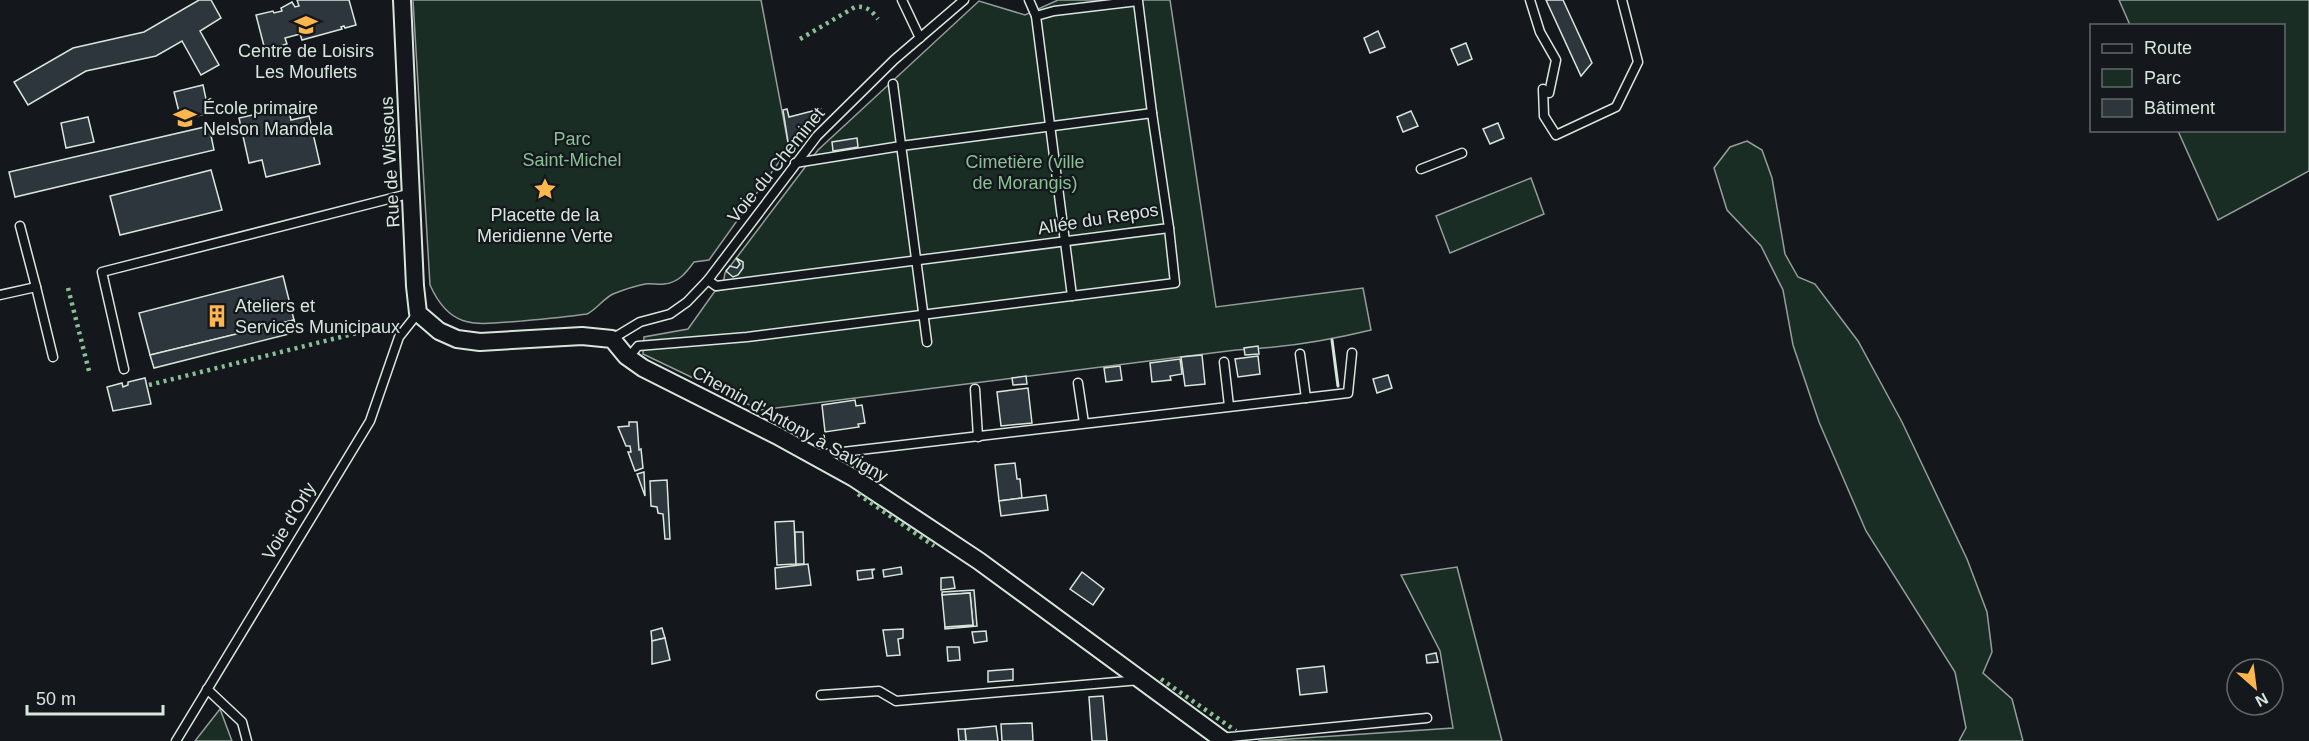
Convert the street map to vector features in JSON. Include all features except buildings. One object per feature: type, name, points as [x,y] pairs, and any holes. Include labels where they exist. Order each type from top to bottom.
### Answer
[{"type":"street","name":"Rue de Wissous","points":[[402,0],[418,313]]},
{"type":"street","points":[[418,313],[439,331],[457,339],[480,342],[582,336],[612,339]]},
{"type":"street","name":"Chemin d'Antony à Savigny","points":[[612,339],[628,358],[643,368],[854,478],[979,561],[1222,740]]},
{"type":"lane","points":[[902,0],[920,38]]},
{"type":"lane","name":"Voie du Cheminet","points":[[612,339],[640,322],[657,319],[679,309],[708,280],[795,163],[841,111],[964,0]]},
{"type":"lane","points":[[1029,0],[1036,16],[1072,296]]},
{"type":"lane","points":[[1530,0],[1540,32],[1556,60],[1546,91],[1544,116],[1556,135],[1616,107],[1638,62],[1622,0]]},
{"type":"lane","name":"Allée du Repos","points":[[708,280],[716,286],[1169,228],[1138,1],[1053,11],[1036,16]]},
{"type":"lane","points":[[893,84],[927,342]]},
{"type":"lane","points":[[795,163],[901,146],[1152,113]]},
{"type":"lane","points":[[1421,169],[1462,153]]},
{"type":"lane","points":[[124,369],[102,272],[412,193]]},
{"type":"lane","points":[[20,226],[53,357]]},
{"type":"lane","points":[[628,358],[638,346],[747,338],[1174,283],[1169,228]]},
{"type":"lane","points":[[0,295],[36,287]]},
{"type":"lane","name":"Voie d'Orly","points":[[176,741],[370,421],[399,337],[418,313]]},
{"type":"lane","points":[[814,456],[1348,393],[1352,353]]},
{"type":"lane","points":[[1300,354],[1306,398]]},
{"type":"lane","points":[[1224,362],[1229,406]]},
{"type":"lane","points":[[1078,383],[1084,423]]},
{"type":"lane","points":[[975,389],[978,437]]},
{"type":"lane","points":[[821,695],[879,691],[896,701],[1140,680]]},
{"type":"lane","points":[[207,689],[242,722],[247,741]]},
{"type":"lane","points":[[1222,740],[1427,718]]},
{"type":"green space","name":"Parc Saint-Michel","points":[[413,0],[761,0],[789,148],[709,260],[694,262],[678,280],[633,287],[609,296],[587,314],[492,323],[467,322],[447,311],[430,285]]},
{"type":"green space","name":"Cimetière (ville de Morangis)","points":[[1058,0],[1170,0],[1216,307],[1363,288],[1371,330],[1287,346],[1236,350],[760,410],[643,354],[644,337],[688,329],[715,291],[722,290],[725,273],[818,150],[979,1],[1025,15]]},
{"type":"green space","points":[[2119,0],[2309,0],[2309,171],[2218,220],[2178,132],[2285,132],[2285,24],[2130,24]]},
{"type":"green space","points":[[1747,141],[1762,150],[1772,178],[1785,254],[1798,277],[1815,284],[1858,341],[1902,422],[1967,559],[1987,612],[1992,652],[1983,673],[2012,699],[2023,741],[1959,741],[1966,728],[1955,672],[1866,531],[1819,422],[1793,345],[1783,290],[1761,246],[1727,210],[1714,168],[1730,147]]},
{"type":"green space","points":[[1531,178],[1544,214],[1450,253],[1436,216]]},
{"type":"green space","points":[[1457,567],[1502,741],[1258,741],[1453,728],[1440,651],[1401,575]]},
{"type":"green space","points":[[220,709],[232,741],[195,741]]},
{"type":"hedge","points":[[800,39],[855,7],[868,9],[878,19]]},
{"type":"hedge","points":[[68,288],[89,371]]},
{"type":"hedge","points":[[149,385],[377,328]]},
{"type":"hedge","points":[[858,494],[934,546]]},
{"type":"hedge","points":[[1161,679],[1236,731]]},
{"type":"wall","points":[[1332,340],[1338,386]]},
{"type":"place","name":"Centre de Loisirs Les Mouflets","points":[[306,25]]},
{"type":"place","name":"École primaire Nelson Mandela","points":[[185,118]]},
{"type":"place","name":"Placette de la Meridienne Verte","points":[[545,189]]},
{"type":"place","name":"Ateliers et Services Municipaux","points":[[217,316]]}]
